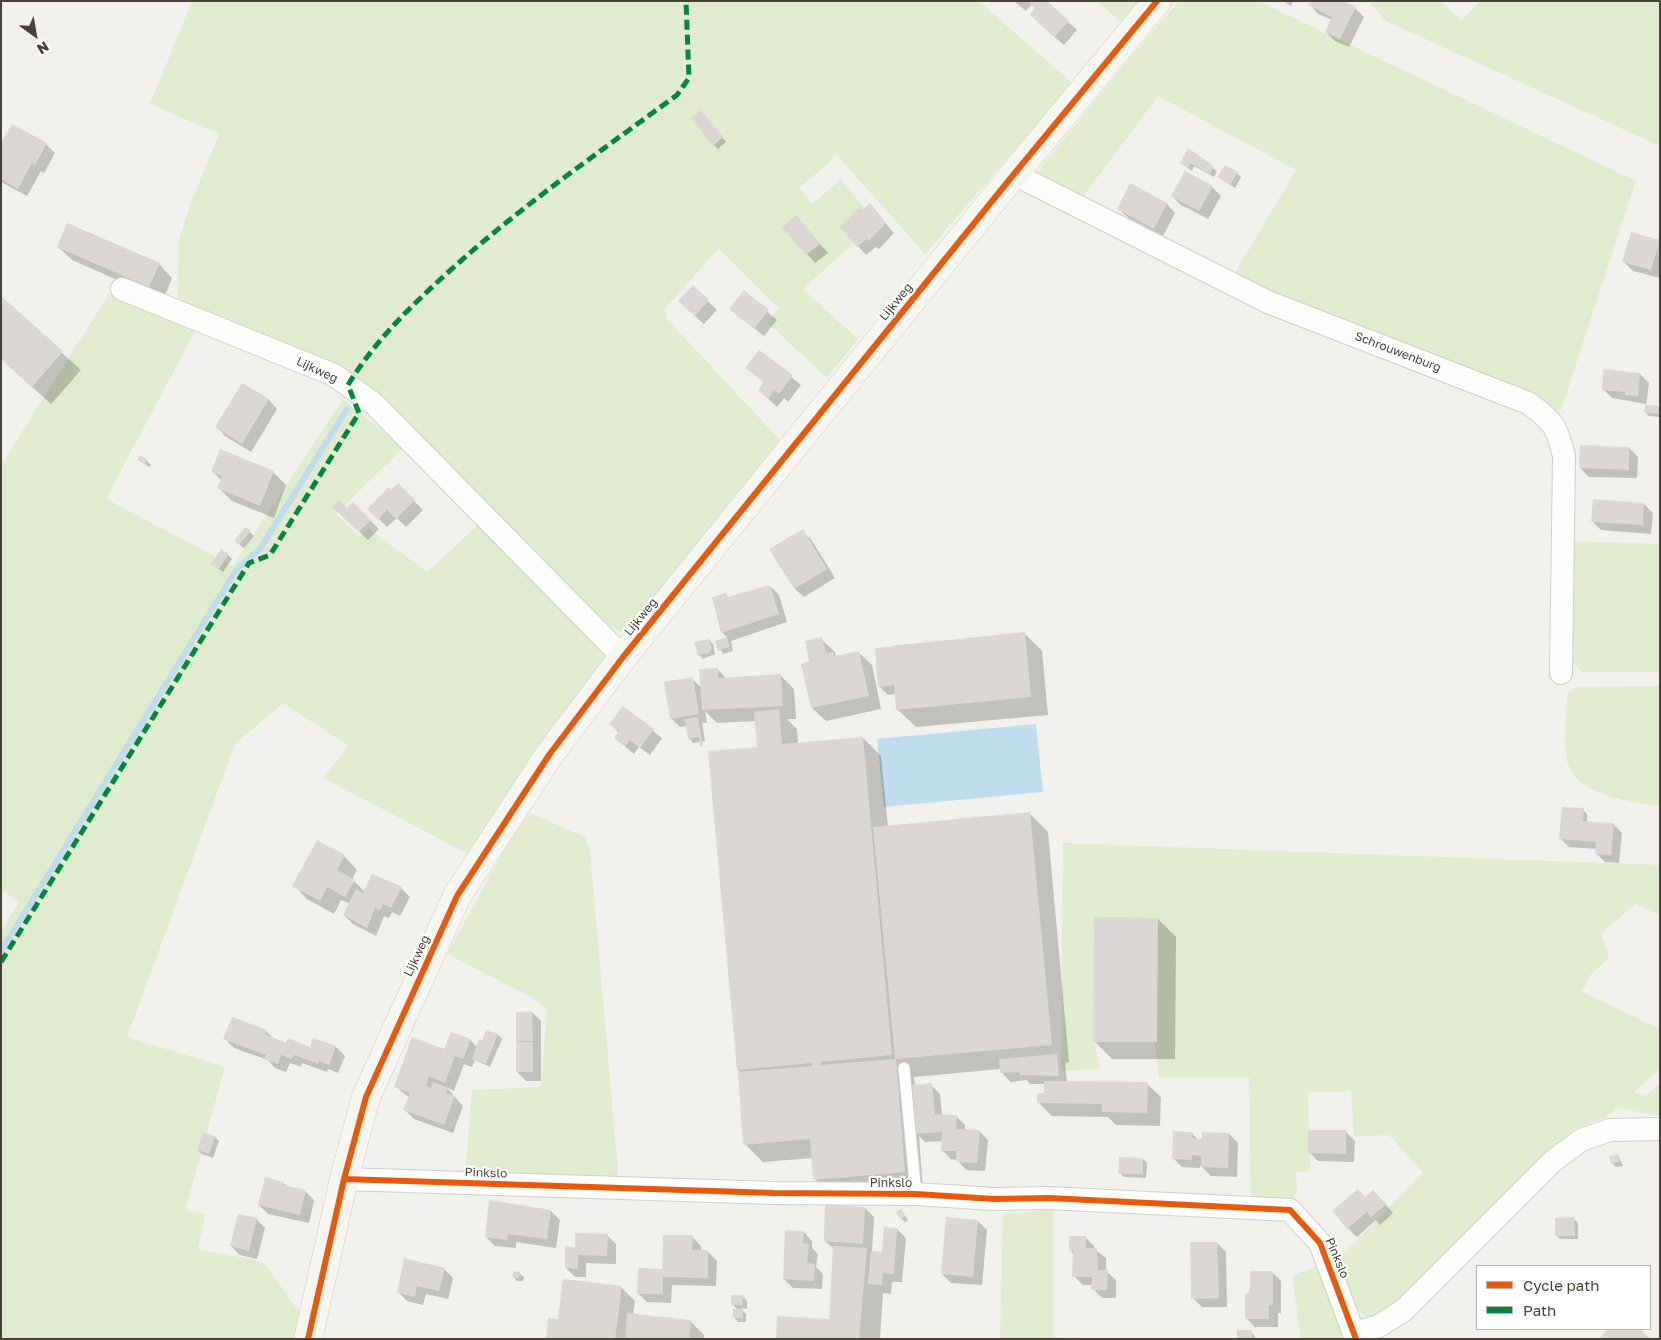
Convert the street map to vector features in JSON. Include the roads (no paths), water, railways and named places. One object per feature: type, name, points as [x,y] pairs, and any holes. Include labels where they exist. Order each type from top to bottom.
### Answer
[{"type":"street","name":"Lijkweg","points":[[308,1339],[344,1179],[366,1097],[457,896],[549,755],[623,657],[1014,174],[1157,1]]},
{"type":"street","name":"Schrouwenburg","points":[[1014,174],[1268,302],[1528,403],[1546,416],[1558,432],[1564,456],[1561,673]]},
{"type":"street","name":"Lijkweg","points":[[122,290],[334,375],[368,400],[623,657]]},
{"type":"street","name":"Pinkslo","points":[[344,1179],[764,1193],[916,1194],[994,1199],[1048,1198],[1290,1210],[1320,1243],[1355,1336],[1379,1326],[1404,1310],[1553,1161],[1581,1140],[1610,1130],[1660,1129]]},
{"type":"lane","points":[[904,1068],[916,1194]]},
{"type":"water","points":[[1036,724],[1043,792],[884,807],[877,739]]},
{"type":"waterway","points":[[1,951],[237,569],[260,549],[347,409]]}]
